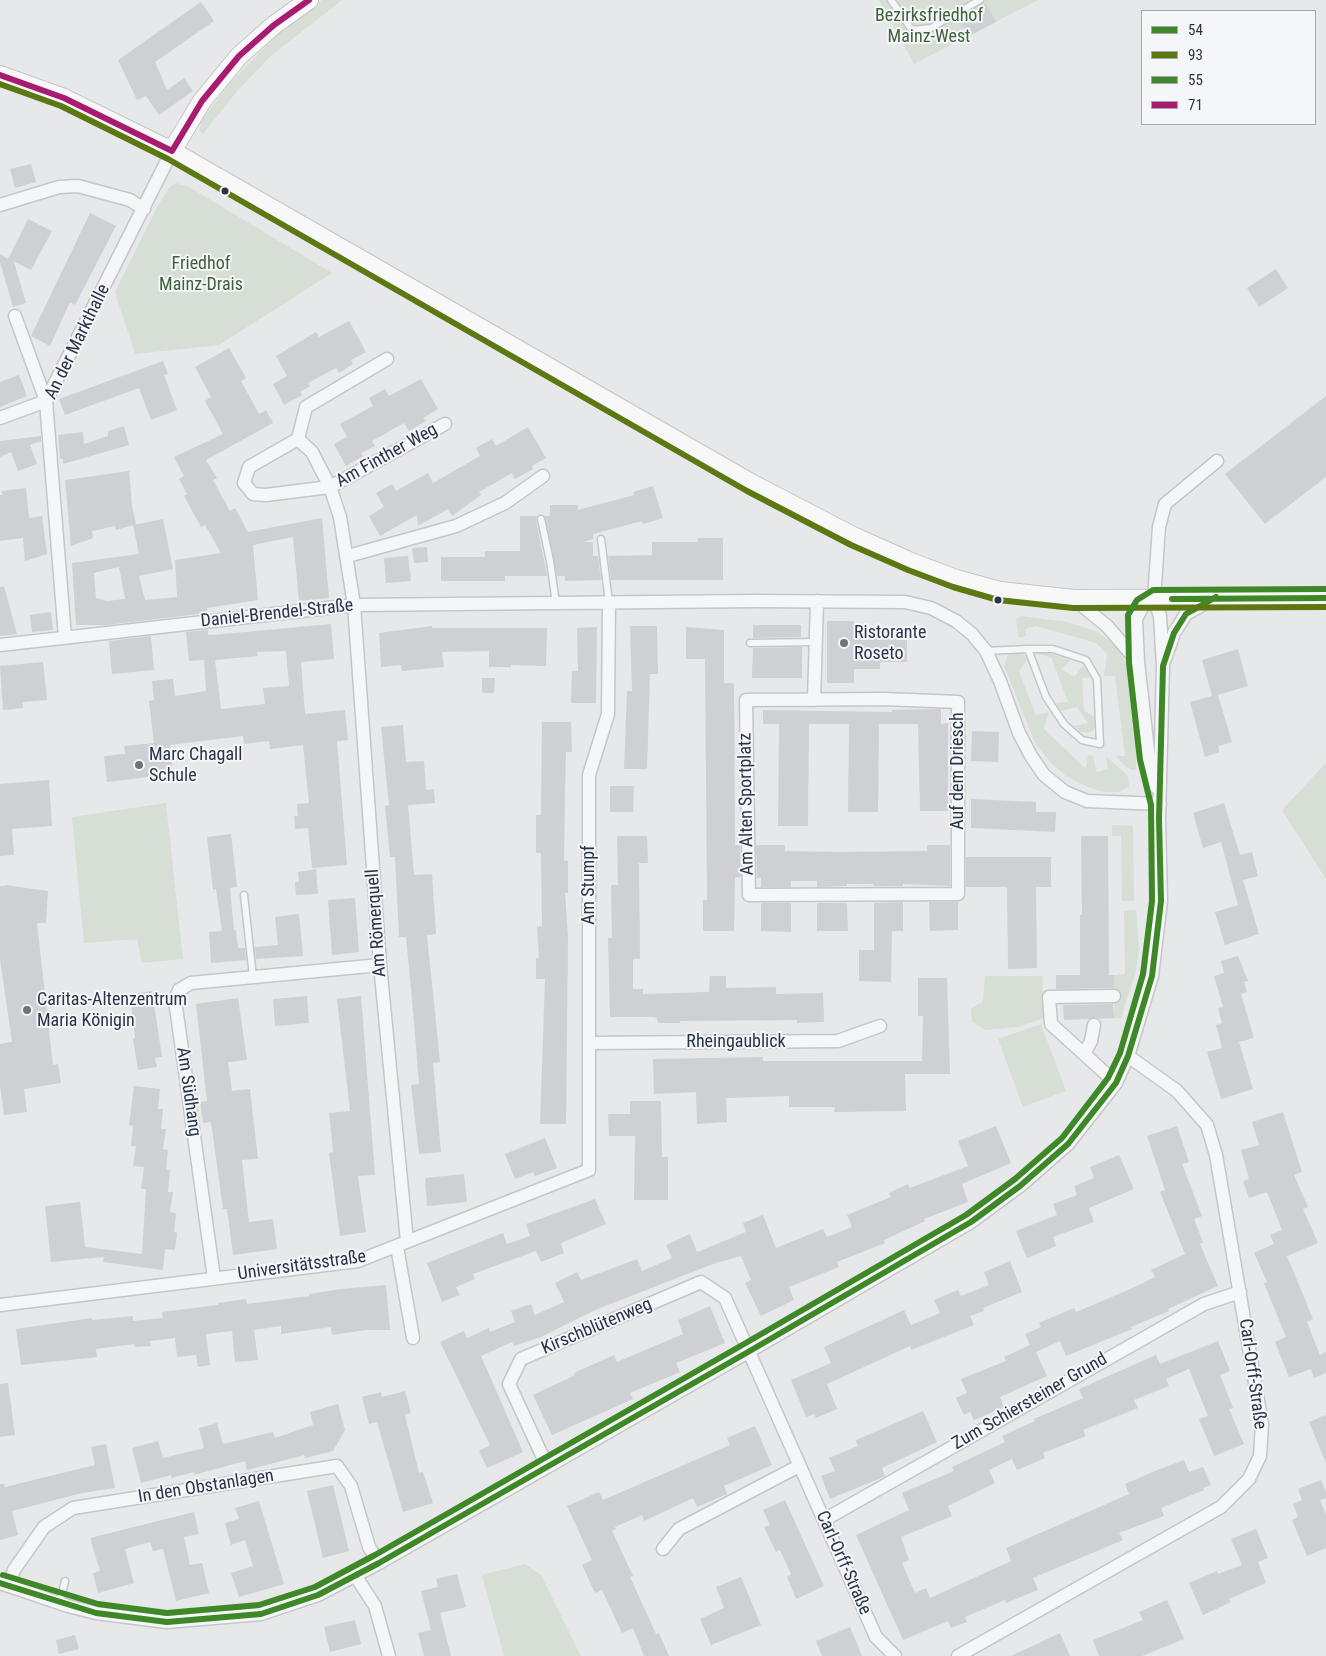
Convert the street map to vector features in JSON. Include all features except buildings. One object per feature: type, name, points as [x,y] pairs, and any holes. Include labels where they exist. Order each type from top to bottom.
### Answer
[{"type":"main road","points":[[172,151],[202,102],[239,56],[274,25],[309,0]]},
{"type":"main road","points":[[0,75],[64,98],[172,151],[752,483],[855,537],[956,579],[1000,591],[1074,598],[1326,598]]},
{"type":"street","name":"An der Markthalle","points":[[65,636],[46,401],[172,151]]},
{"type":"street","points":[[0,205],[59,187],[78,186],[130,200],[144,209]]},
{"type":"street","points":[[0,418],[46,401],[14,316]]},
{"type":"street","points":[[298,439],[306,407],[387,359]]},
{"type":"street","name":"Am Finther Weg","points":[[354,605],[348,556],[340,517],[330,487],[312,452],[298,439],[249,466],[244,483],[253,494],[266,495],[330,487],[445,424]]},
{"type":"street","points":[[4,1584],[96,1612],[168,1622],[261,1614],[318,1594],[379,1562],[748,1352],[971,1222],[1020,1186],[1068,1144],[1116,1084],[1128,1056],[1152,976],[1161,901],[1160,804],[1163,666],[1160,616],[1154,599],[1159,527],[1165,504],[1217,461]]},
{"type":"street","points":[[348,556],[456,526],[505,503],[543,476]]},
{"type":"street","points":[[1163,666],[1174,633],[1186,614],[1216,597]]},
{"type":"street","points":[[1074,598],[1107,626],[1138,662]]},
{"type":"street","points":[[1154,599],[1143,606],[1136,619],[1138,662],[1149,758],[1160,804]]},
{"type":"street","points":[[814,700],[817,601]]},
{"type":"street","name":"Daniel-Brendel-Straße","points":[[0,645],[65,636],[354,605],[609,602],[906,602],[931,608],[956,621],[972,634],[986,651],[1031,756],[1044,775],[1065,792],[1088,801],[1160,804]]},
{"type":"street","name":"Am Stumpf","points":[[589,1170],[589,775],[608,714],[609,602]]},
{"type":"street","name":"Am Römerquell","points":[[354,605],[402,1244],[413,1338]]},
{"type":"street","name":"Am Alten Sportplatz","points":[[814,700],[746,700],[748,895],[958,894]]},
{"type":"street","name":"Auf dem Driesch","points":[[814,700],[958,702],[958,894]]},
{"type":"street","name":"Am Südhang","points":[[214,1278],[175,1000],[179,990],[191,983],[380,965]]},
{"type":"street","points":[[1114,996],[1050,997],[1051,1024],[1116,1084]]},
{"type":"street","points":[[1084,1054],[1091,1041],[1094,1025]]},
{"type":"street","name":"Rheingaublick","points":[[589,1043],[838,1041],[880,1026]]},
{"type":"street","name":"Carl-Orff-Straße","points":[[958,1656],[1221,1507],[1249,1479],[1260,1456],[1262,1424],[1216,1155],[1207,1125],[1177,1091],[1128,1056]]},
{"type":"street","name":"Universitätsstraße","points":[[0,1305],[358,1261],[589,1170]]},
{"type":"street","name":"Kirschblütenweg","points":[[547,1466],[509,1384],[521,1359],[701,1282],[725,1298],[748,1352]]},
{"type":"street","name":"Zum Schiersteiner Grund","points":[[824,1520],[1204,1304],[1240,1292]]},
{"type":"street","name":"Carl-Orff-Straße","points":[[748,1352],[876,1637],[894,1656]]},
{"type":"street","name":"In den Obstanlagen","points":[[4,1584],[44,1528],[73,1508],[337,1466],[351,1486],[369,1547],[379,1562]]},
{"type":"street","points":[[663,1549],[679,1529],[799,1466]]},
{"type":"street","points":[[355,1575],[375,1606],[389,1656]]},
{"type":"lane","points":[[891,0],[912,30],[931,28],[980,0]]},
{"type":"lane","points":[[541,519],[556,603]]},
{"type":"lane","points":[[601,540],[609,602]]},
{"type":"lane","points":[[750,643],[816,642]]},
{"type":"lane","points":[[986,651],[1028,649],[1053,649],[1086,660],[1097,678],[1100,744],[1082,740],[1064,724],[1046,697],[1028,649]]},
{"type":"lane","points":[[244,895],[253,977]]},
{"type":"lane","points":[[60,1602],[65,1581]]},
{"type":"green space","points":[[322,0],[342,0],[272,55],[238,90],[203,134],[199,130],[202,120],[229,84],[278,34]]},
{"type":"green space","name":"Bezirksfriedhof Mainz-West","points":[[879,0],[1038,0],[914,64]]},
{"type":"green space","name":"Friedhof Mainz-Drais","points":[[176,183],[189,187],[332,273],[219,345],[135,354],[115,292],[157,207],[169,188]]},
{"type":"green space","points":[[1021,616],[1067,622],[1095,631],[1116,645],[1125,661],[1129,678],[1136,736],[1136,769],[1132,770],[1126,767],[1116,756],[1125,756],[1115,676],[1104,676],[1107,654],[1096,643],[1036,626],[1025,629],[1026,636],[1019,638],[1016,619]]},
{"type":"green space","points":[[1038,650],[1071,660],[1062,669],[1074,677],[1083,666],[1091,675],[1092,677],[1082,678],[1084,711],[1097,718],[1093,731],[1087,733],[1079,731],[1074,726],[1088,723],[1077,707],[1061,711],[1056,703],[1068,702],[1051,657],[1037,654]]},
{"type":"green space","points":[[1011,652],[1020,652],[1028,658],[1019,672],[1036,715],[1049,712],[1044,729],[1086,769],[1088,755],[1093,756],[1097,772],[1108,769],[1106,756],[1128,776],[1129,786],[1118,792],[1105,792],[1090,788],[1066,776],[1052,764],[1035,743],[1004,666]]},
{"type":"green space","points":[[1326,763],[1326,879],[1282,810]]},
{"type":"green space","points":[[166,803],[183,959],[142,963],[137,939],[84,943],[72,817]]},
{"type":"green space","points":[[1112,825],[1133,826],[1134,901],[1122,901],[1121,836],[1112,836]]},
{"type":"green space","points":[[1136,910],[1139,949],[1136,971],[1121,1018],[1114,1018],[1114,975],[1125,974],[1124,911]]},
{"type":"green space","points":[[985,976],[1042,976],[1044,1018],[1018,1027],[986,1030],[972,1022],[971,1008],[983,1002]]},
{"type":"green space","points":[[1041,1024],[1066,1091],[1023,1107],[998,1039]]},
{"type":"green space","points":[[525,1564],[541,1575],[581,1656],[504,1656],[482,1575]]},
{"type":"transit line","name":"71","points":[[172,151],[202,101],[239,56],[274,25],[309,0]]},
{"type":"transit line","name":"71","points":[[0,75],[64,98],[172,151]]},
{"type":"transit line","name":"93","points":[[0,84],[61,106],[168,159],[747,491],[851,545],[908,570],[953,587],[998,600],[1073,608],[1326,607]]},
{"type":"transit line","name":"55","points":[[3,1575],[98,1604],[167,1613],[259,1605],[315,1587],[375,1555],[966,1215],[1015,1179],[1062,1138],[1108,1078],[1120,1053],[1143,974],[1152,901],[1151,805],[1140,760],[1129,663],[1128,615],[1137,600],[1153,590],[1326,589]]},
{"type":"transit line","name":"54","points":[[0,1583],[96,1613],[167,1622],[261,1614],[318,1595],[379,1563],[748,1352],[971,1222],[1020,1186],[1068,1144],[1116,1083],[1128,1056],[1152,976],[1161,901],[1159,819],[1163,666],[1174,633],[1186,614],[1216,597]]},
{"type":"transit line","name":"54","points":[[1172,599],[1326,598]]},
{"type":"place","name":"Ristorante Roseto","points":[[844,643]]},
{"type":"place","name":"Marc Chagall Schule","points":[[139,765]]},
{"type":"place","name":"Caritas-Altenzentrum Maria Königin","points":[[27,1010]]}]
